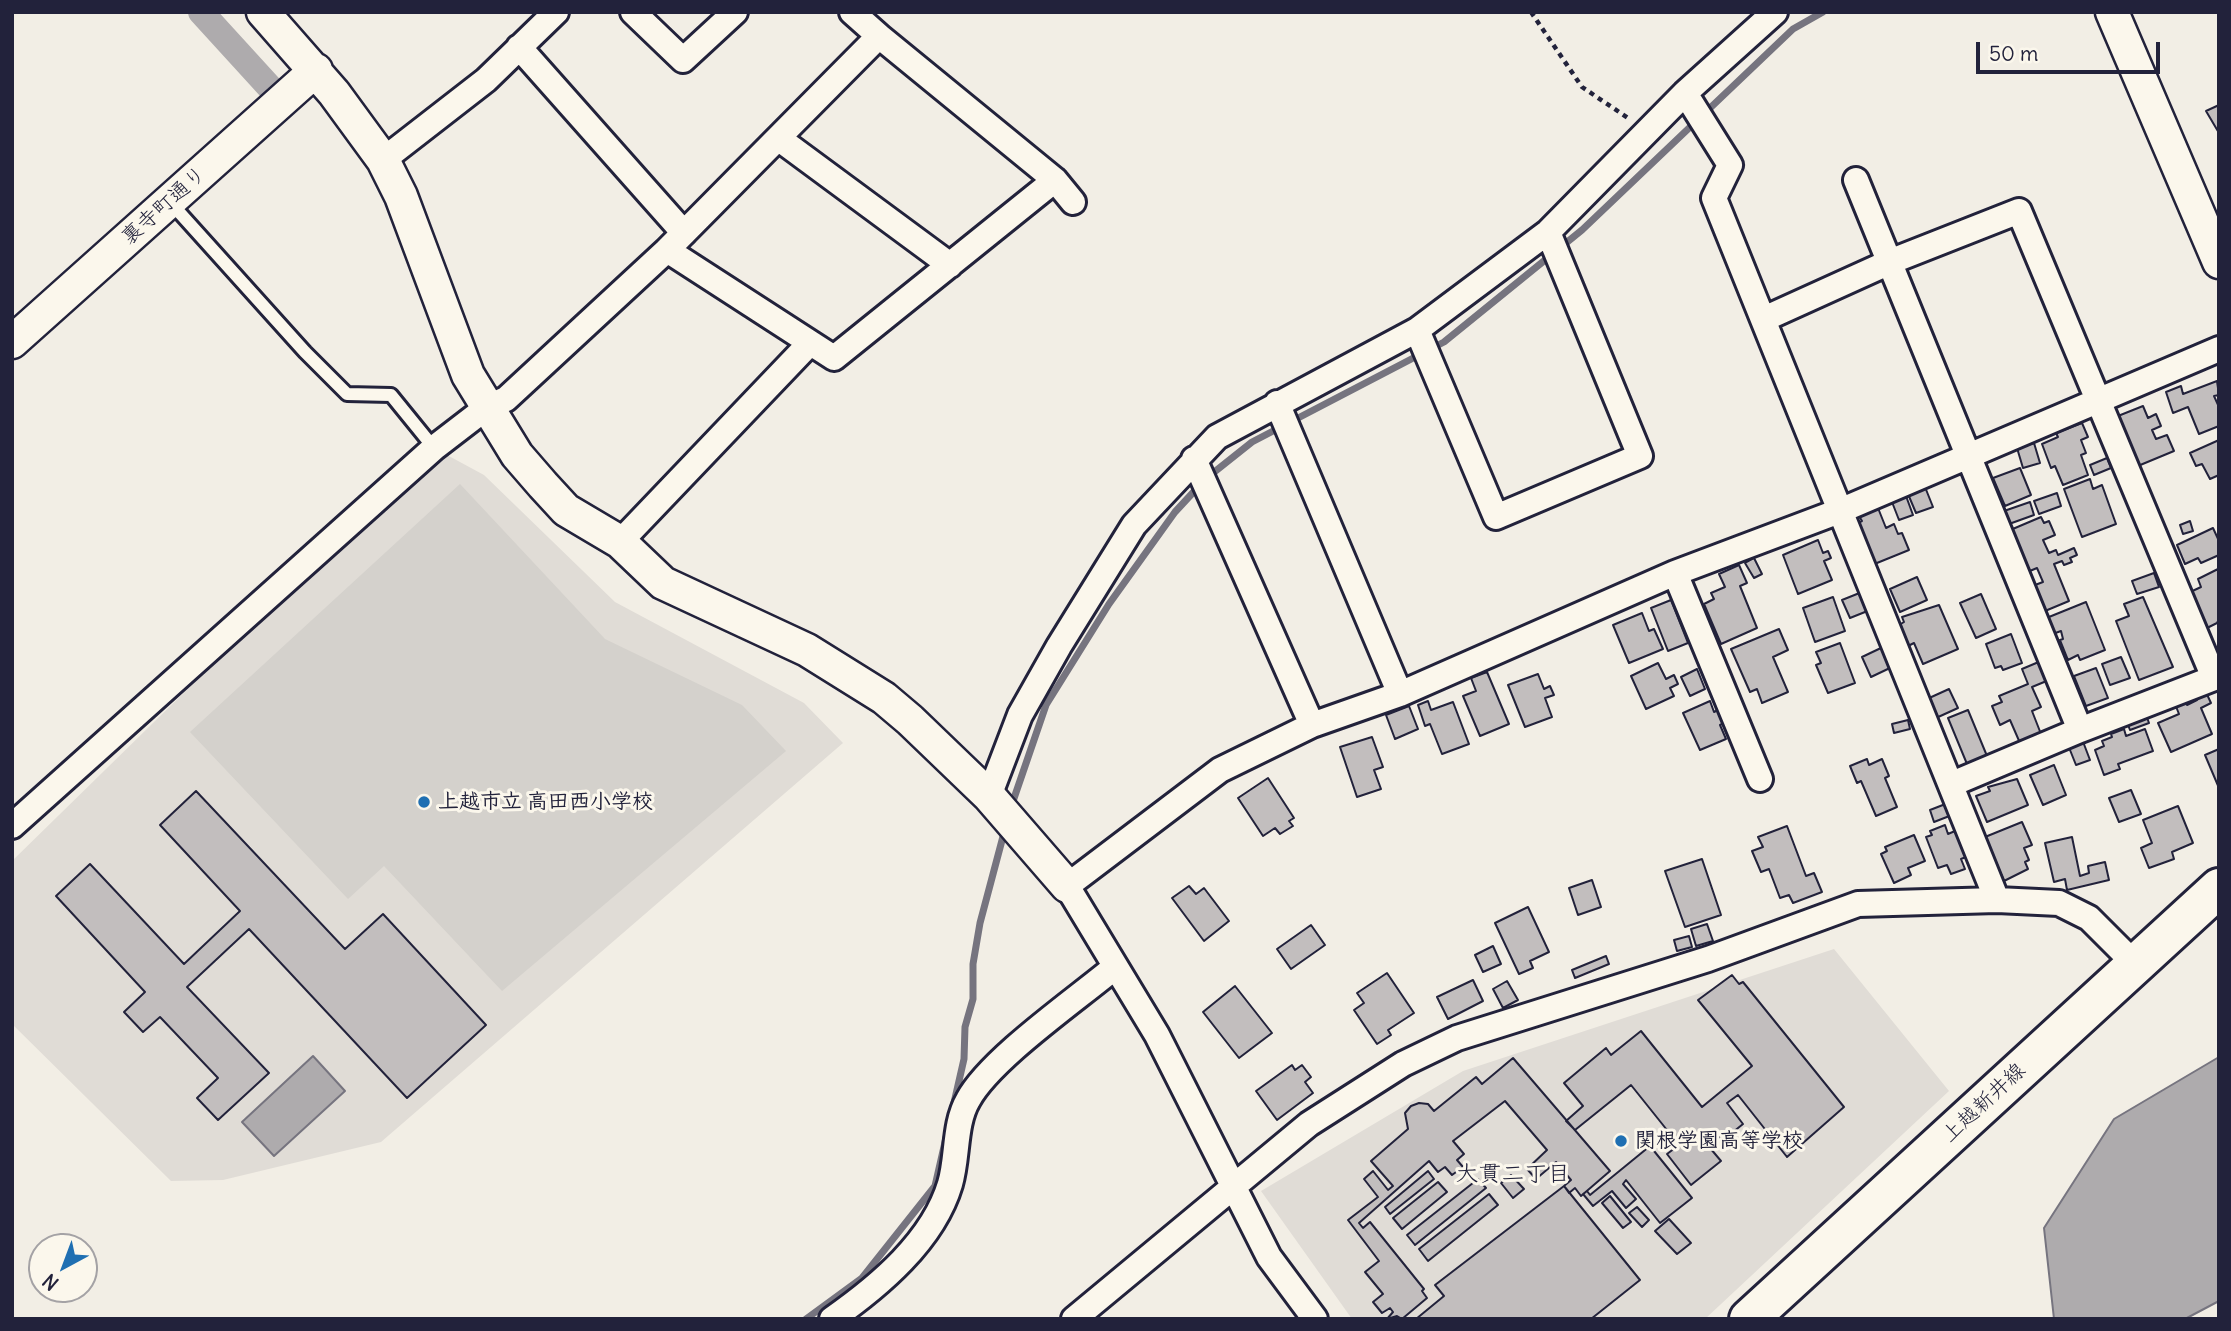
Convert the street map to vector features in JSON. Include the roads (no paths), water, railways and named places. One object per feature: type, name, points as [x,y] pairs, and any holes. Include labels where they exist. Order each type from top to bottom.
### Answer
[{"type":"main road","name":"上越新井線","points":[[1749,1319],[2219,888]]},
{"type":"street","points":[[262,12],[316,70],[383,160],[401,196],[468,375],[517,455],[566,510],[620,542],[663,583],[735,614],[859,680],[910,720],[989,796],[1067,886],[1157,1035],[1269,1257],[1315,1319]]},
{"type":"street","points":[[383,160],[486,80],[556,12]]},
{"type":"street","points":[[633,12],[683,60],[736,12]]},
{"type":"street","points":[[852,12],[1055,180],[1073,202]]},
{"type":"street","points":[[989,796],[1020,715],[1059,646],[1134,525],[1194,458],[1217,437],[1417,330],[1548,232],[1685,93],[1775,12]]},
{"type":"street","points":[[2112,12],[2219,262]]},
{"type":"street","points":[[12,825],[434,448],[486,408],[506,399],[675,242],[879,36]]},
{"type":"street","points":[[519,47],[675,242],[809,344],[834,358],[1055,180]]},
{"type":"street","name":"裏寺町通り","points":[[12,342],[316,70]]},
{"type":"street","points":[[1685,93],[1730,165],[1714,198],[1997,900]]},
{"type":"street","points":[[778,138],[950,265]]},
{"type":"street","points":[[1856,180],[1892,261],[2080,730]]},
{"type":"street","points":[[1764,319],[1892,261],[2019,211],[2214,678],[1952,784]]},
{"type":"street","points":[[1417,330],[1496,517],[1640,456],[1548,232]]},
{"type":"street","points":[[620,542],[809,344]]},
{"type":"street","points":[[1067,886],[1220,770],[1312,725],[1400,694],[1675,573],[1842,510],[2219,349]]},
{"type":"street","points":[[1277,403],[1400,694]]},
{"type":"street","points":[[1194,458],[1312,725]]},
{"type":"street","points":[[1675,573],[1760,779]]},
{"type":"street","points":[[1074,1319],[1233,1184],[1309,1124],[1403,1064],[1457,1038],[1708,959],[1858,904],[1997,900],[2059,903],[2089,918],[2134,964]]},
{"type":"street","points":[[832,1319],[873,1288],[931,1224],[950,1184],[967,1101],[981,1082],[1001,1061],[1115,967]]},
{"type":"lane","points":[[170,202],[305,352],[347,394],[391,395],[434,448]]},
{"type":"waterway","points":[[201,12],[274,92]]},
{"type":"waterway","points":[[1208,477],[1252,442],[1444,342],[1582,230],[1793,29],[1823,12]]},
{"type":"waterway","points":[[1011,807],[1046,705],[1109,604],[1175,512],[1200,485]]},
{"type":"waterway","points":[[806,1319],[862,1278],[935,1186],[964,1059],[965,1027],[973,999],[973,964],[980,923],[1005,829]]},
{"type":"place","name":"上越市立 高田西小学校","points":[[424,802]]},
{"type":"place","name":"関根学園高等学校","points":[[1621,1141]]},
{"type":"district","name":"大貫二丁目","points":[[1513,1174]]}]
